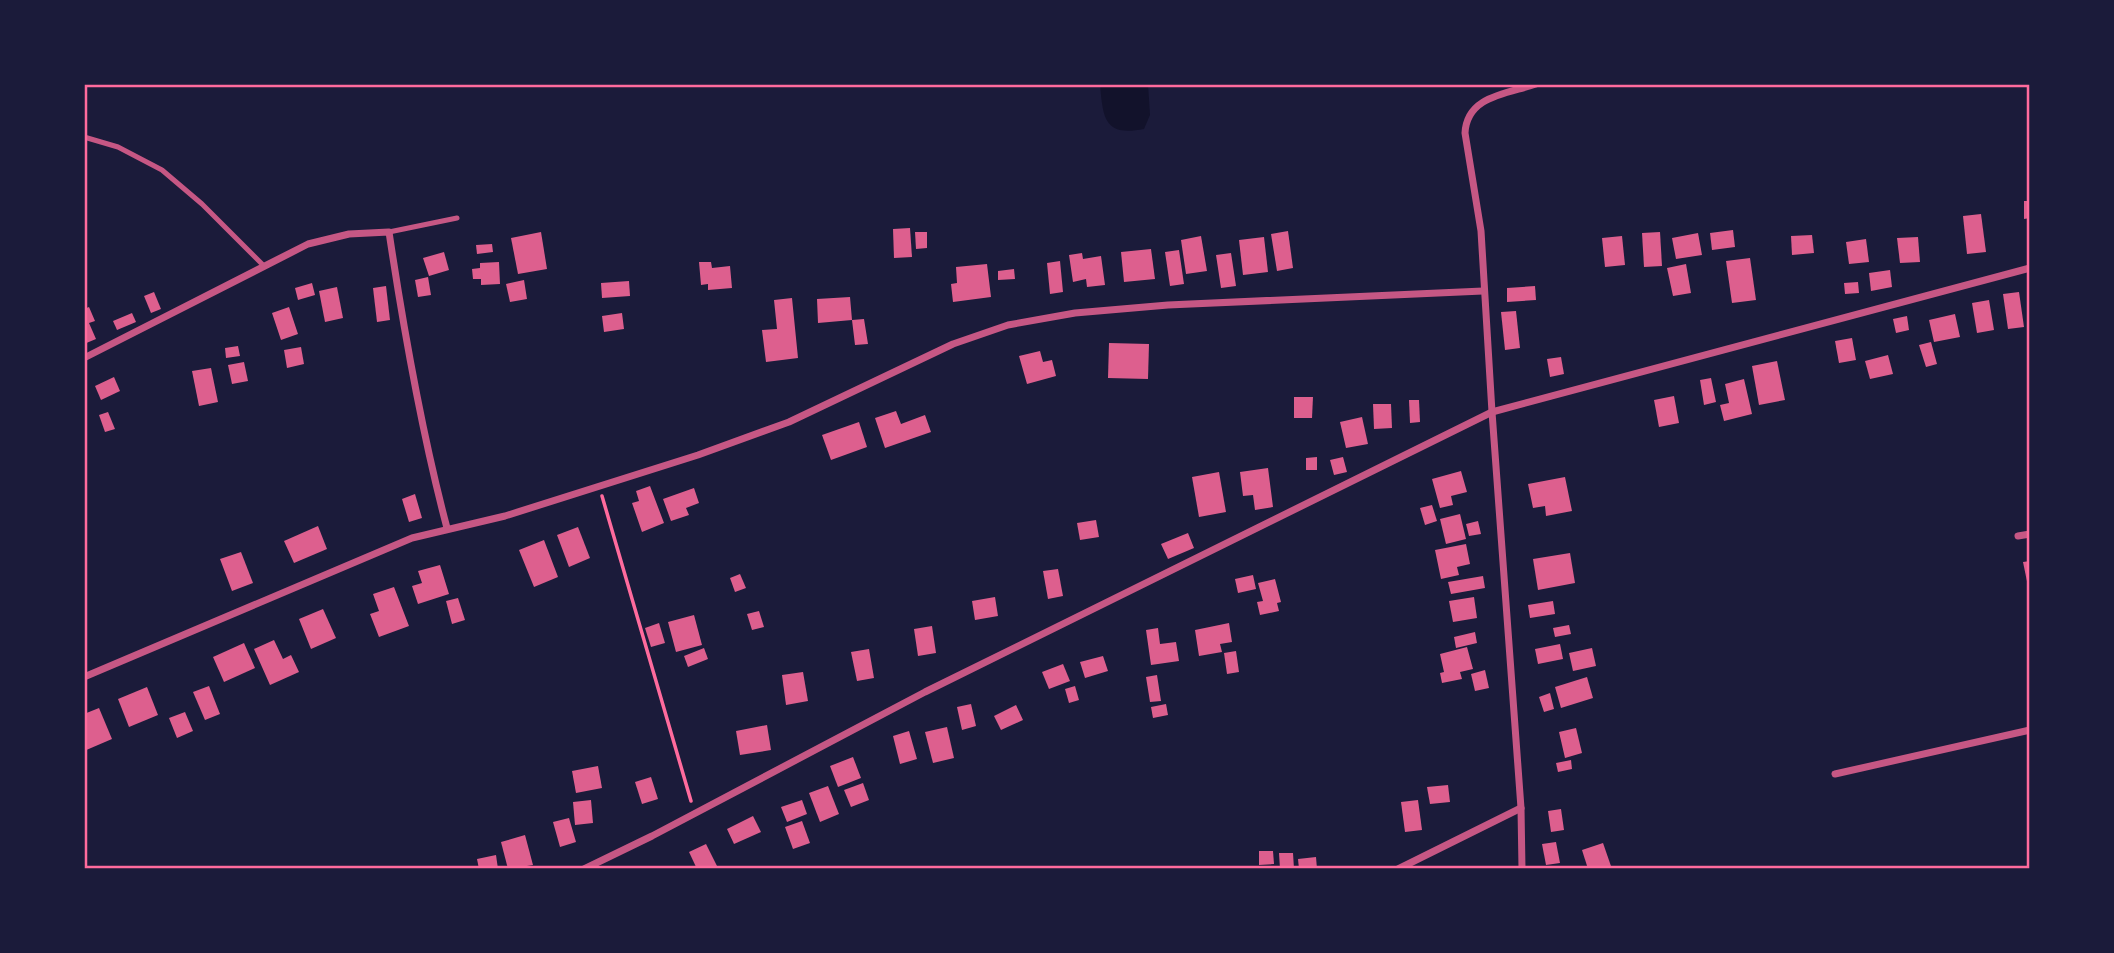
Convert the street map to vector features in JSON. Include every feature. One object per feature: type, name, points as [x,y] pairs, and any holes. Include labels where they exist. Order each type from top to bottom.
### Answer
[{"type":"street","points":[[1522,869],[1521,808],[1483,291],[1481,230],[1465,120],[1471,110],[1484,101],[1536,84]]},
{"type":"street","points":[[84,358],[308,244],[349,234],[389,232],[409,361],[430,465],[447,528]]},
{"type":"street","points":[[584,869],[937,686],[1492,412],[2030,268]]},
{"type":"street","points":[[84,677],[412,538],[505,516],[698,455],[789,422],[941,349],[1008,325],[1075,313],[1168,305],[1483,291]]},
{"type":"street","points":[[2018,536],[2030,534]]},
{"type":"street","points":[[1835,774],[2030,730]]},
{"type":"street","points":[[1398,869],[1521,808]]},
{"type":"lane","points":[[84,137],[118,147],[162,170],[202,204],[264,266]]},
{"type":"lane","points":[[389,232],[457,218]]},
{"type":"path","points":[[599,488],[694,813]]},
{"type":"shaded area","points":[[1100,84],[1148,84],[1150,115],[1144,129],[1121,130],[1108,122]]},
{"type":"building","points":[[2024,201],[2030,201],[2030,218],[2024,219]]},
{"type":"building","points":[[1981,214],[1986,252],[1967,254],[1963,216]]},
{"type":"building","points":[[910,228],[912,257],[894,258],[893,229]]},
{"type":"building","points":[[1733,230],[1735,247],[1712,250],[1710,233]]},
{"type":"building","points":[[1288,231],[1293,268],[1277,271],[1271,234]]},
{"type":"building","points":[[541,232],[547,269],[518,274],[511,238]]},
{"type":"building","points":[[915,232],[927,232],[927,248],[916,249]]},
{"type":"building","points":[[1660,232],[1662,266],[1644,267],[1642,233]]},
{"type":"building","points":[[1698,233],[1702,255],[1676,259],[1672,238]]},
{"type":"building","points":[[1812,235],[1814,253],[1792,255],[1791,236]]},
{"type":"building","points":[[1201,236],[1207,271],[1186,274],[1181,240]]},
{"type":"building","points":[[1622,236],[1625,265],[1605,267],[1602,238]]},
{"type":"building","points":[[1264,237],[1268,272],[1243,275],[1239,240]]},
{"type":"building","points":[[1918,237],[1920,262],[1900,263],[1897,238]]},
{"type":"building","points":[[1866,239],[1869,262],[1849,264],[1846,242]]},
{"type":"building","points":[[492,244],[493,252],[477,254],[476,245]]},
{"type":"building","points":[[1151,249],[1155,279],[1124,282],[1121,252]]},
{"type":"building","points":[[1179,250],[1184,284],[1170,286],[1165,252]]},
{"type":"building","points":[[444,252],[449,270],[429,276],[423,258]]},
{"type":"building","points":[[1082,253],[1083,259],[1101,256],[1105,285],[1087,287],[1086,279],[1073,282],[1069,255]]},
{"type":"building","points":[[1231,253],[1236,286],[1221,288],[1216,255]]},
{"type":"building","points":[[1750,258],[1756,300],[1732,303],[1726,261]]},
{"type":"building","points":[[1060,261],[1063,292],[1050,294],[1047,263]]},
{"type":"building","points":[[499,262],[500,284],[481,285],[481,279],[473,279],[472,269],[480,268],[480,263]]},
{"type":"building","points":[[699,262],[711,262],[712,268],[730,266],[732,288],[708,290],[708,284],[701,285]]},
{"type":"building","points":[[987,264],[991,297],[953,302],[951,284],[957,283],[956,267]]},
{"type":"building","points":[[1686,264],[1691,293],[1673,296],[1667,268]]},
{"type":"building","points":[[1014,269],[1015,279],[998,280],[998,271]]},
{"type":"building","points":[[1890,270],[1892,287],[1871,291],[1869,273]]},
{"type":"building","points":[[428,277],[431,295],[418,297],[415,280]]},
{"type":"building","points":[[524,280],[527,299],[510,302],[506,284]]},
{"type":"building","points":[[629,281],[630,296],[602,298],[601,283]]},
{"type":"building","points":[[1858,282],[1859,293],[1845,294],[1844,283]]},
{"type":"building","points":[[312,283],[315,295],[298,300],[295,288]]},
{"type":"building","points":[[386,286],[390,320],[377,322],[373,288]]},
{"type":"building","points":[[1535,286],[1536,300],[1507,302],[1507,288]]},
{"type":"building","points":[[337,287],[343,318],[325,322],[319,291]]},
{"type":"building","points":[[154,292],[161,309],[151,313],[144,296]]},
{"type":"building","points":[[2019,292],[2024,327],[2008,329],[2003,294]]},
{"type":"building","points":[[850,297],[852,320],[818,323],[817,299]]},
{"type":"building","points":[[792,298],[798,358],[766,362],[762,330],[777,329],[774,300]]},
{"type":"building","points":[[1989,300],[1994,330],[1977,333],[1972,303]]},
{"type":"building","points":[[89,307],[95,321],[89,323],[96,339],[84,344],[84,309]]},
{"type":"building","points":[[289,307],[298,334],[281,340],[272,313]]},
{"type":"building","points":[[1516,311],[1520,348],[1505,350],[1501,312]]},
{"type":"building","points":[[132,313],[136,322],[117,330],[113,321]]},
{"type":"building","points":[[622,313],[624,329],[604,332],[602,316]]},
{"type":"building","points":[[1955,314],[1960,337],[1934,342],[1929,320]]},
{"type":"building","points":[[1907,316],[1909,330],[1896,333],[1893,319]]},
{"type":"building","points":[[864,319],[868,344],[855,345],[852,320]]},
{"type":"building","points":[[1852,338],[1856,360],[1839,363],[1835,341]]},
{"type":"building","points":[[1931,342],[1937,364],[1926,367],[1919,345]]},
{"type":"building","points":[[1109,343],[1149,344],[1148,379],[1108,378]]},
{"type":"building","points":[[238,346],[240,356],[226,358],[225,348]]},
{"type":"building","points":[[301,347],[304,364],[287,368],[284,350]]},
{"type":"building","points":[[1040,351],[1043,362],[1052,360],[1056,376],[1027,384],[1019,356]]},
{"type":"building","points":[[1888,355],[1893,374],[1870,379],[1865,361]]},
{"type":"building","points":[[1561,357],[1564,374],[1550,377],[1547,359]]},
{"type":"building","points":[[1777,361],[1785,400],[1759,405],[1752,366]]},
{"type":"building","points":[[244,362],[248,381],[232,384],[228,365]]},
{"type":"building","points":[[211,368],[218,402],[199,406],[192,371]]},
{"type":"building","points":[[114,377],[120,391],[101,400],[95,386]]},
{"type":"building","points":[[1711,378],[1716,402],[1704,405],[1700,380]]},
{"type":"building","points":[[1744,379],[1752,414],[1724,421],[1720,405],[1729,403],[1725,384]]},
{"type":"building","points":[[1674,396],[1679,423],[1659,427],[1654,400]]},
{"type":"building","points":[[1294,397],[1313,397],[1312,418],[1294,418]]},
{"type":"building","points":[[1409,400],[1419,400],[1420,422],[1410,423]]},
{"type":"building","points":[[1373,404],[1391,404],[1392,428],[1374,429]]},
{"type":"building","points":[[896,411],[901,424],[925,415],[931,432],[885,448],[875,418]]},
{"type":"building","points":[[108,412],[115,429],[105,432],[99,415]]},
{"type":"building","points":[[1362,417],[1368,444],[1346,448],[1340,422]]},
{"type":"building","points":[[859,422],[867,447],[831,460],[822,435]]},
{"type":"building","points":[[1317,457],[1317,470],[1306,470],[1306,458]]},
{"type":"building","points":[[1343,457],[1347,472],[1334,475],[1330,460]]},
{"type":"building","points":[[1268,468],[1273,507],[1255,510],[1253,495],[1243,496],[1240,472]]},
{"type":"building","points":[[1461,471],[1467,492],[1451,496],[1453,505],[1440,508],[1432,479]]},
{"type":"building","points":[[1219,472],[1226,512],[1199,517],[1192,477]]},
{"type":"building","points":[[1565,477],[1572,511],[1546,516],[1545,506],[1533,508],[1528,484]]},
{"type":"building","points":[[650,486],[664,523],[642,532],[632,503],[639,501],[636,491]]},
{"type":"building","points":[[694,488],[699,503],[686,508],[689,515],[671,521],[663,499]]},
{"type":"building","points":[[415,494],[422,518],[409,522],[402,499]]},
{"type":"building","points":[[1432,505],[1437,521],[1425,525],[1420,508]]},
{"type":"building","points":[[1460,514],[1466,539],[1446,544],[1440,519]]},
{"type":"building","points":[[1096,520],[1099,537],[1080,540],[1077,523]]},
{"type":"building","points":[[1478,521],[1481,534],[1469,536],[1466,524]]},
{"type":"building","points":[[318,526],[327,549],[294,563],[284,541]]},
{"type":"building","points":[[578,527],[590,558],[569,567],[557,535]]},
{"type":"building","points":[[1188,533],[1194,548],[1168,559],[1161,544]]},
{"type":"building","points":[[544,540],[558,577],[534,587],[519,550]]},
{"type":"building","points":[[1466,544],[1470,564],[1457,567],[1459,575],[1441,579],[1435,550]]},
{"type":"building","points":[[241,552],[253,583],[232,591],[220,559]]},
{"type":"building","points":[[1570,553],[1575,583],[1538,590],[1533,559]]},
{"type":"building","points":[[2030,561],[2030,591],[2029,591],[2023,562]]},
{"type":"building","points":[[440,565],[449,594],[418,604],[412,586],[422,583],[418,571]]},
{"type":"building","points":[[1058,569],[1063,596],[1048,599],[1043,571]]},
{"type":"building","points":[[740,574],[746,588],[735,592],[730,578]]},
{"type":"building","points":[[1253,575],[1256,589],[1238,593],[1235,579]]},
{"type":"building","points":[[1483,576],[1485,588],[1451,594],[1448,582]]},
{"type":"building","points":[[1275,579],[1281,602],[1277,603],[1279,611],[1260,615],[1257,602],[1263,601],[1258,583]]},
{"type":"building","points":[[394,587],[409,626],[379,637],[370,614],[379,611],[373,594]]},
{"type":"building","points":[[995,597],[998,616],[975,620],[972,601]]},
{"type":"building","points":[[1474,597],[1477,618],[1453,622],[1449,601]]},
{"type":"building","points":[[458,598],[465,620],[452,624],[446,601]]},
{"type":"building","points":[[1553,601],[1555,614],[1530,618],[1528,605]]},
{"type":"building","points":[[323,609],[336,638],[311,649],[299,619]]},
{"type":"building","points":[[759,611],[764,627],[752,630],[747,614]]},
{"type":"building","points":[[694,615],[702,645],[676,652],[668,622]]},
{"type":"building","points":[[659,623],[665,643],[651,647],[645,628]]},
{"type":"building","points":[[1229,623],[1232,642],[1220,644],[1222,652],[1199,656],[1195,630]]},
{"type":"building","points":[[1569,625],[1571,634],[1555,637],[1553,628]]},
{"type":"building","points":[[932,626],[936,653],[918,656],[914,629]]},
{"type":"building","points":[[1158,628],[1160,644],[1176,642],[1179,661],[1151,665],[1146,630]]},
{"type":"building","points":[[1475,632],[1477,643],[1456,648],[1454,637]]},
{"type":"building","points":[[274,640],[283,659],[291,655],[299,672],[270,685],[254,649]]},
{"type":"building","points":[[244,643],[255,668],[224,682],[213,657]]},
{"type":"building","points":[[1560,644],[1563,659],[1538,664],[1535,649]]},
{"type":"building","points":[[1467,647],[1473,669],[1460,672],[1462,679],[1442,683],[1440,673],[1444,672],[1440,654]]},
{"type":"building","points":[[704,648],[708,659],[688,667],[684,656]]},
{"type":"building","points":[[1592,648],[1596,666],[1573,671],[1569,653]]},
{"type":"building","points":[[869,649],[874,678],[857,681],[851,652]]},
{"type":"building","points":[[1236,651],[1239,672],[1227,674],[1224,653]]},
{"type":"building","points":[[1103,656],[1108,671],[1085,678],[1080,662]]},
{"type":"building","points":[[1063,664],[1070,681],[1049,689],[1042,672]]},
{"type":"building","points":[[1485,670],[1489,688],[1475,691],[1471,674]]},
{"type":"building","points":[[803,672],[808,701],[786,705],[782,675]]},
{"type":"building","points":[[1157,675],[1161,701],[1150,702],[1146,677]]},
{"type":"building","points":[[1587,677],[1593,698],[1561,708],[1555,687]]},
{"type":"building","points":[[209,686],[220,714],[205,720],[193,692]]},
{"type":"building","points":[[1075,686],[1079,700],[1069,703],[1065,689]]},
{"type":"building","points":[[147,687],[158,715],[129,727],[118,699]]},
{"type":"building","points":[[1550,693],[1554,709],[1544,712],[1539,697]]},
{"type":"building","points":[[971,704],[976,726],[962,730],[957,707]]},
{"type":"building","points":[[1166,704],[1168,715],[1153,718],[1151,707]]},
{"type":"building","points":[[1016,705],[1023,720],[1001,730],[994,716]]},
{"type":"building","points":[[99,708],[112,739],[84,751],[84,714]]},
{"type":"building","points":[[185,712],[193,731],[177,738],[169,718]]},
{"type":"building","points":[[767,725],[771,750],[740,755],[736,731]]},
{"type":"building","points":[[947,727],[954,758],[933,763],[925,732]]},
{"type":"building","points":[[1576,728],[1582,753],[1565,758],[1559,732]]},
{"type":"building","points":[[909,731],[917,759],[900,764],[893,736]]},
{"type":"building","points":[[853,757],[861,778],[838,787],[830,766]]},
{"type":"building","points":[[1571,760],[1572,769],[1558,772],[1556,763]]},
{"type":"building","points":[[598,766],[602,788],[576,793],[572,771]]},
{"type":"building","points":[[651,777],[658,799],[642,804],[635,782]]},
{"type":"building","points":[[863,783],[869,800],[851,807],[844,790]]},
{"type":"building","points":[[1448,785],[1450,802],[1430,804],[1427,787]]},
{"type":"building","points":[[828,786],[839,814],[820,822],[809,793]]},
{"type":"building","points":[[591,800],[593,823],[575,825],[573,802]]},
{"type":"building","points":[[802,800],[807,814],[787,822],[781,807]]},
{"type":"building","points":[[1418,800],[1422,830],[1405,832],[1401,802]]},
{"type":"building","points":[[1561,809],[1564,830],[1551,832],[1548,811]]},
{"type":"building","points":[[753,816],[761,832],[734,844],[727,829]]},
{"type":"building","points":[[569,818],[576,842],[560,847],[553,822]]},
{"type":"building","points":[[802,821],[810,843],[793,849],[785,827]]},
{"type":"building","points":[[525,835],[533,865],[508,869],[501,842]]},
{"type":"building","points":[[1556,842],[1560,863],[1546,865],[1542,844]]},
{"type":"building","points":[[1603,843],[1612,869],[1588,869],[1582,850]]},
{"type":"building","points":[[706,844],[717,866],[697,869],[689,852]]},
{"type":"building","points":[[1259,851],[1273,851],[1274,864],[1259,865]]},
{"type":"building","points":[[1279,853],[1293,853],[1294,869],[1280,869]]},
{"type":"building","points":[[496,855],[498,869],[479,869],[477,859]]},
{"type":"building","points":[[1316,857],[1317,869],[1299,869],[1298,859]]}]
